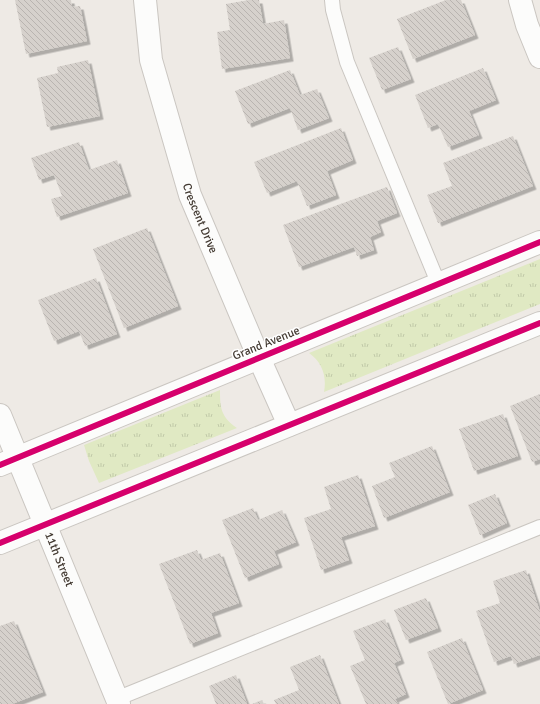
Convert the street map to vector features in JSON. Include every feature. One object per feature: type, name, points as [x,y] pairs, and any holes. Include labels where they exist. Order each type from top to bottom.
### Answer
[{"type":"street","name":"Crescent Drive","points":[[145,0],[151,60],[190,195],[289,426]]},
{"type":"street","points":[[520,0],[527,25],[540,57]]},
{"type":"street","name":"Grand Avenue","points":[[9,461],[540,242]]},
{"type":"street","points":[[0,544],[540,323]]},
{"type":"street","name":"11th Street","points":[[0,415],[9,461],[45,525],[118,701]]},
{"type":"lane","points":[[332,0],[333,10],[347,62],[438,284]]},
{"type":"lane","points":[[118,701],[540,527]]},
{"type":"green space","points":[[540,259],[540,304],[324,392],[324,375],[320,365],[309,353]]},
{"type":"green space","points":[[220,390],[222,412],[237,428],[99,483],[89,461],[84,445]]},
{"type":"building","points":[[15,0],[71,0],[72,7],[80,6],[87,41],[26,54]]},
{"type":"building","points":[[249,0],[259,0],[263,24],[284,20],[290,58],[222,69],[217,32],[230,30],[226,4]]},
{"type":"building","points":[[446,0],[461,0],[475,35],[413,59],[397,19]]},
{"type":"building","points":[[398,47],[411,79],[382,90],[369,58]]},
{"type":"building","points":[[88,60],[100,116],[47,127],[37,78],[58,73],[57,67]]},
{"type":"building","points":[[483,68],[496,100],[469,111],[479,135],[448,147],[438,124],[428,128],[415,95]]},
{"type":"building","points":[[290,70],[300,95],[317,89],[329,118],[298,130],[290,108],[248,124],[235,91]]},
{"type":"building","points":[[341,128],[353,160],[327,171],[336,195],[307,206],[297,181],[267,193],[254,162]]},
{"type":"building","points":[[513,136],[533,186],[438,223],[427,195],[452,186],[443,163]]},
{"type":"building","points":[[79,142],[89,170],[117,160],[128,193],[57,217],[51,199],[62,196],[54,175],[39,180],[31,158]]},
{"type":"building","points":[[387,187],[397,213],[377,221],[381,232],[370,237],[374,250],[357,256],[354,247],[299,267],[283,225]]},
{"type":"building","points":[[147,228],[178,306],[124,328],[93,249]]},
{"type":"building","points":[[96,278],[117,334],[85,346],[79,331],[54,341],[38,300]]},
{"type":"building","points":[[540,394],[540,459],[532,462],[510,406]]},
{"type":"building","points":[[503,414],[518,456],[474,471],[459,429]]},
{"type":"building","points":[[432,446],[450,492],[384,518],[372,486],[395,477],[389,463]]},
{"type":"building","points":[[358,475],[375,526],[341,537],[349,560],[321,570],[304,518],[331,509],[324,487]]},
{"type":"building","points":[[495,494],[507,523],[480,535],[468,505]]},
{"type":"building","points":[[253,508],[258,520],[282,510],[296,542],[274,551],[279,564],[245,578],[222,520]]},
{"type":"building","points":[[197,550],[201,560],[220,553],[239,603],[211,613],[218,633],[190,644],[159,564]]},
{"type":"building","points":[[526,570],[540,612],[540,655],[514,664],[511,656],[494,662],[476,611],[500,603],[493,581]]},
{"type":"building","points":[[426,598],[438,628],[406,640],[394,610]]},
{"type":"building","points":[[385,619],[401,660],[394,663],[406,694],[395,699],[398,704],[366,704],[350,666],[365,660],[353,631]]},
{"type":"building","points":[[14,621],[43,692],[12,704],[0,704],[0,626]]},
{"type":"building","points":[[462,638],[483,690],[448,704],[427,652]]},
{"type":"building","points":[[320,655],[339,704],[276,704],[274,700],[299,690],[290,667]]},
{"type":"building","points":[[236,675],[247,704],[216,704],[209,686]]},
{"type":"building","points":[[262,700],[264,704],[252,704]]},
{"type":"cycle path","points":[[0,465],[540,242]]},
{"type":"cycle path","points":[[0,543],[540,323]]}]
